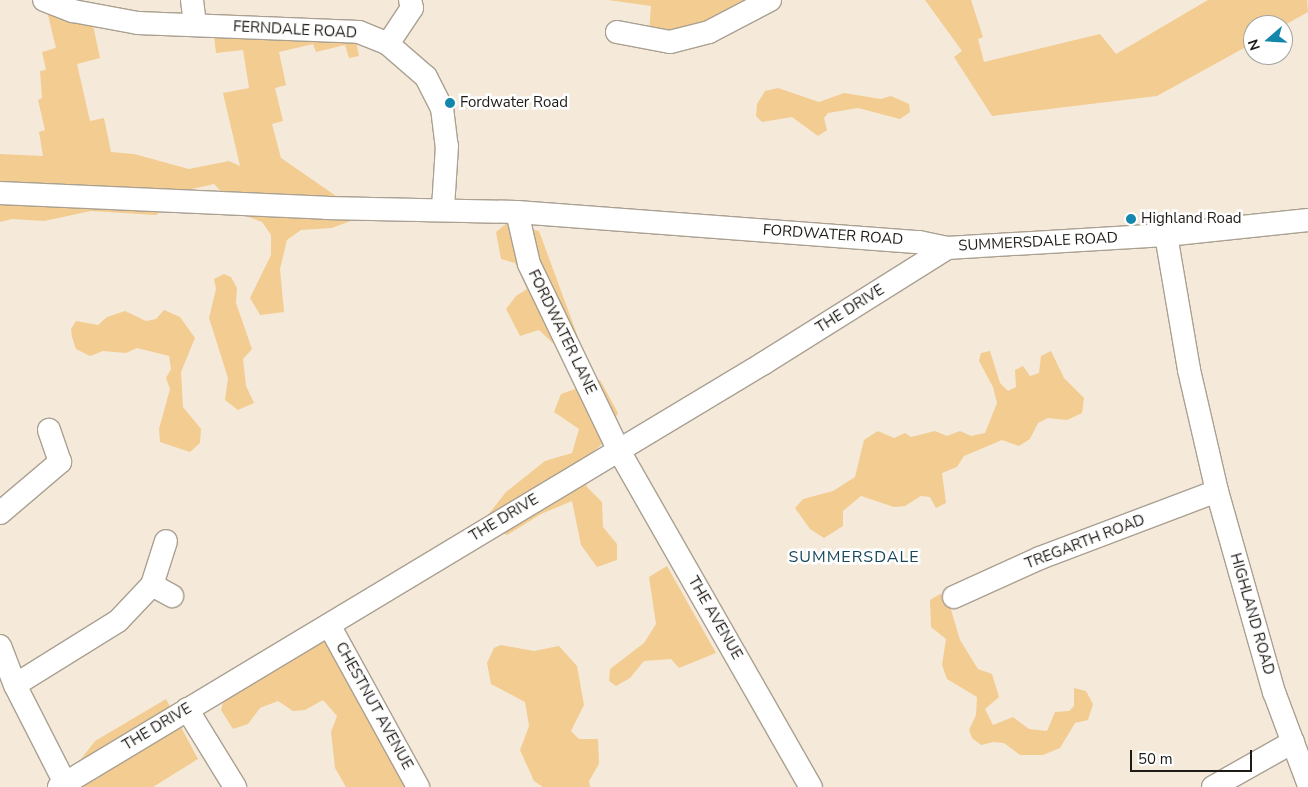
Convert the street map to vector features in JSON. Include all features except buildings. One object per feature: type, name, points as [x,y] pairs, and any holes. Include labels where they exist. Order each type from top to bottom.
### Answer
[{"type":"street","name":"FERNDALE ROAD","points":[[44,0],[73,11],[138,23],[359,32],[388,44],[426,76],[442,108],[448,146],[443,208]]},
{"type":"street","points":[[192,0],[195,24]]},
{"type":"street","points":[[388,44],[412,8],[410,0]]},
{"type":"street","points":[[617,32],[670,42],[709,32],[770,0]]},
{"type":"street","name":"FORDWATER ROAD","points":[[0,193],[326,208],[443,208],[517,212],[919,242],[947,248]]},
{"type":"street","name":"FORDWATER LANE","points":[[517,212],[529,264],[618,449]]},
{"type":"street","name":"SUMMERSDALE ROAD","points":[[947,248],[1166,235],[1308,220]]},
{"type":"street","name":"HIGHLAND ROAD","points":[[1166,235],[1189,370],[1217,491],[1274,692],[1308,783]]},
{"type":"street","name":"THE DRIVE","points":[[62,785],[618,449],[764,363],[947,248]]},
{"type":"street","points":[[0,513],[60,462],[49,430]]},
{"type":"street","name":"THE AVENUE","points":[[618,449],[811,787]]},
{"type":"street","name":"TREGARTH ROAD","points":[[962,599],[1040,558],[1217,491]]},
{"type":"street","points":[[15,685],[118,621],[162,591],[166,541]]},
{"type":"street","name":"CHESTNUT AVENUE","points":[[329,625],[418,787]]},
{"type":"street","points":[[0,646],[15,685],[62,785]]},
{"type":"street","points":[[187,709],[235,787]]},
{"type":"street","points":[[1213,787],[1293,742]]},
{"type":"shaded area","points":[[608,0],[753,0],[709,24],[669,35],[649,32],[651,6]]},
{"type":"shaded area","points":[[925,0],[971,0],[983,37],[978,39],[984,62],[1100,34],[1116,54],[1208,0],[1307,0],[1308,12],[1293,20],[1293,15],[1243,15],[1243,49],[1157,96],[992,116],[954,57],[962,51]]},
{"type":"shaded area","points":[[47,11],[93,25],[100,58],[77,64],[90,121],[104,118],[111,152],[134,154],[189,169],[229,161],[240,166],[223,93],[249,88],[243,50],[216,53],[214,36],[356,41],[359,56],[349,58],[345,45],[316,52],[313,44],[279,52],[286,85],[275,88],[283,121],[272,124],[281,158],[336,196],[353,220],[332,228],[301,230],[287,240],[280,269],[284,312],[260,315],[250,298],[271,255],[271,235],[262,222],[243,215],[214,184],[187,190],[156,215],[91,211],[44,221],[12,219],[0,222],[0,154],[43,156],[39,132],[45,130],[38,100],[42,98],[40,71],[46,70],[42,52],[56,48]]},
{"type":"shaded area","points":[[778,88],[819,102],[844,93],[881,99],[891,96],[909,104],[910,112],[900,119],[858,108],[828,113],[824,118],[827,130],[818,136],[792,117],[762,122],[756,116],[757,104],[765,91]]},
{"type":"shaded area","points":[[507,223],[539,231],[578,337],[558,348],[539,330],[520,336],[506,309],[516,296],[527,289],[515,263],[501,259],[496,232]]},
{"type":"shaded area","points":[[224,274],[231,277],[237,288],[236,303],[252,349],[243,359],[246,386],[254,403],[238,410],[225,400],[228,378],[209,318],[216,289],[214,279]]},
{"type":"shaded area","points":[[164,310],[180,317],[195,338],[181,372],[183,407],[201,429],[200,443],[190,452],[160,442],[159,429],[170,389],[166,378],[171,369],[169,356],[137,348],[126,353],[103,351],[90,356],[76,349],[72,337],[71,329],[76,321],[98,325],[107,317],[125,311],[146,321],[156,319]]},
{"type":"shaded area","points":[[990,351],[1000,383],[1008,391],[1016,387],[1015,370],[1023,366],[1030,376],[1039,373],[1041,356],[1051,351],[1064,378],[1084,398],[1082,413],[1067,420],[1048,418],[1038,423],[1030,439],[1019,446],[1002,440],[964,456],[957,467],[942,473],[946,503],[936,508],[930,497],[921,496],[905,506],[894,507],[861,496],[843,511],[843,526],[824,538],[810,529],[795,508],[803,499],[833,491],[855,477],[864,440],[878,431],[894,438],[905,433],[911,437],[935,431],[947,436],[960,431],[971,436],[985,433],[997,403],[993,387],[979,361],[981,353]]},
{"type":"shaded area","points":[[600,380],[618,413],[602,444],[580,463],[587,487],[602,502],[603,527],[617,544],[617,560],[597,567],[581,545],[572,501],[541,514],[507,535],[495,530],[487,516],[506,492],[545,461],[572,453],[579,429],[554,412],[561,394]]},
{"type":"shaded area","points":[[667,566],[716,653],[679,668],[671,659],[644,661],[630,678],[616,686],[609,681],[610,669],[644,643],[656,624],[649,577]]},
{"type":"shaded area","points":[[940,594],[947,596],[960,640],[978,669],[992,674],[999,697],[985,709],[993,725],[1013,717],[1029,729],[1047,731],[1055,712],[1069,711],[1074,706],[1074,688],[1086,691],[1093,704],[1088,720],[1075,723],[1060,748],[1043,755],[1020,755],[1004,743],[993,742],[981,745],[972,738],[969,730],[976,715],[977,697],[947,679],[942,665],[946,639],[931,627],[930,600]]},
{"type":"shaded area","points":[[324,639],[406,787],[346,787],[335,768],[331,732],[337,716],[323,700],[305,710],[293,711],[278,701],[260,708],[248,724],[233,729],[221,710],[225,695]]},
{"type":"shaded area","points":[[501,645],[534,651],[559,646],[577,666],[584,705],[571,731],[579,739],[598,739],[599,764],[589,781],[590,787],[543,787],[534,781],[520,750],[529,726],[525,702],[491,684],[487,663],[494,648]]},
{"type":"shaded area","points":[[166,699],[198,759],[153,787],[73,787],[79,784],[81,759],[95,741]]},
{"type":"place","name":"Fordwater Road","points":[[450,103]]},
{"type":"place","name":"Highland Road","points":[[1131,219]]},
{"type":"district","name":"SUMMERSDALE","points":[[854,557]]}]
